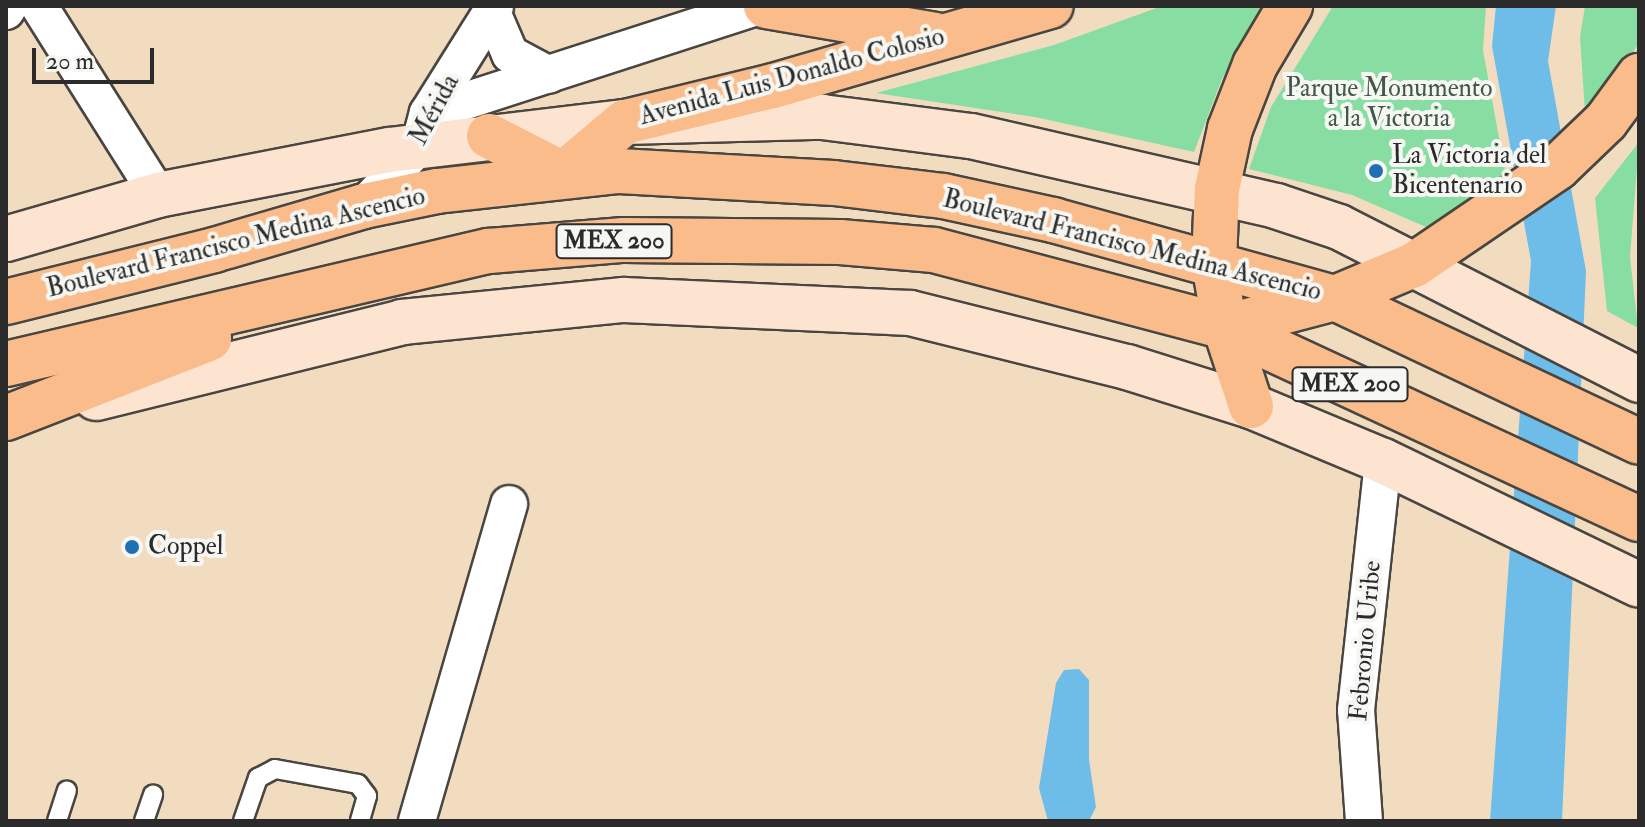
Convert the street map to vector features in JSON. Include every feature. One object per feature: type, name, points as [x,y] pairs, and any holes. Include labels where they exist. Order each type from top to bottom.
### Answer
[{"type":"main road","points":[[766,6],[946,37]]},
{"type":"main road","name":"Avenida Luis Donaldo Colosio","points":[[625,122],[1051,6]]},
{"type":"main road","points":[[1251,406],[1225,327],[1214,263],[1217,189],[1230,129],[1255,65],[1290,6]]},
{"type":"main road","name":"MEX 200","points":[[1225,327],[1335,298],[1414,265],[1558,167],[1606,121],[1639,76]]},
{"type":"main road","points":[[6,239],[158,195],[424,129],[489,136],[625,122],[822,117],[971,136],[1217,189],[1339,227],[1633,377]]},
{"type":"main road","points":[[489,136],[563,174],[625,122]]},
{"type":"main road","name":"Boulevard Francisco Medina Ascencio","points":[[6,302],[214,250],[364,206],[563,174],[619,171],[788,180],[943,196],[1214,263],[1335,298],[1491,369],[1639,442]]},
{"type":"main road","name":"Boulevard Francisco Medina Ascencio","points":[[6,364],[489,251],[624,240],[840,242],[934,250],[1225,327],[1634,516]]},
{"type":"main road","points":[[6,420],[359,280]]},
{"type":"main road","points":[[6,420],[402,322],[624,300],[910,313],[1127,367],[1251,406],[1383,461],[1627,580]]},
{"type":"street","points":[[39,6],[158,195]]},
{"type":"street","points":[[424,129],[549,75],[759,6]]},
{"type":"street","points":[[493,9],[510,54],[549,75]]},
{"type":"street","name":"Mérida","points":[[364,206],[424,129],[493,9]]},
{"type":"street","name":"Febronio Uribe","points":[[1364,821],[1356,710],[1383,461]]},
{"type":"street","points":[[417,821],[509,504]]},
{"type":"lane","points":[[243,821],[258,778],[275,769],[358,784],[367,796],[360,821]]},
{"type":"lane","points":[[57,821],[67,791]]},
{"type":"lane","points":[[144,821],[153,795]]},
{"type":"green space","points":[[1162,6],[1265,6],[1222,79],[1194,152],[1035,117],[876,93],[1054,45]]},
{"type":"green space","name":"Parque Monumento a la Victoria","points":[[1333,6],[1486,6],[1483,50],[1506,176],[1426,227],[1352,195],[1249,169],[1271,107]]},
{"type":"green space","points":[[1585,6],[1639,6],[1639,42],[1623,71],[1585,112],[1580,37]]},
{"type":"green space","points":[[1639,142],[1630,257],[1638,328],[1607,311],[1595,198]]},
{"type":"water","points":[[1496,6],[1556,6],[1548,61],[1586,271],[1562,821],[1490,821],[1531,261],[1492,46]]},
{"type":"water","points":[[1079,669],[1089,680],[1089,760],[1096,807],[1089,821],[1048,821],[1039,788],[1056,683],[1064,670]]},
{"type":"place","name":"La Victoria del Bicentenario","points":[[1376,171]]},
{"type":"place","name":"Coppel","points":[[132,547]]}]
